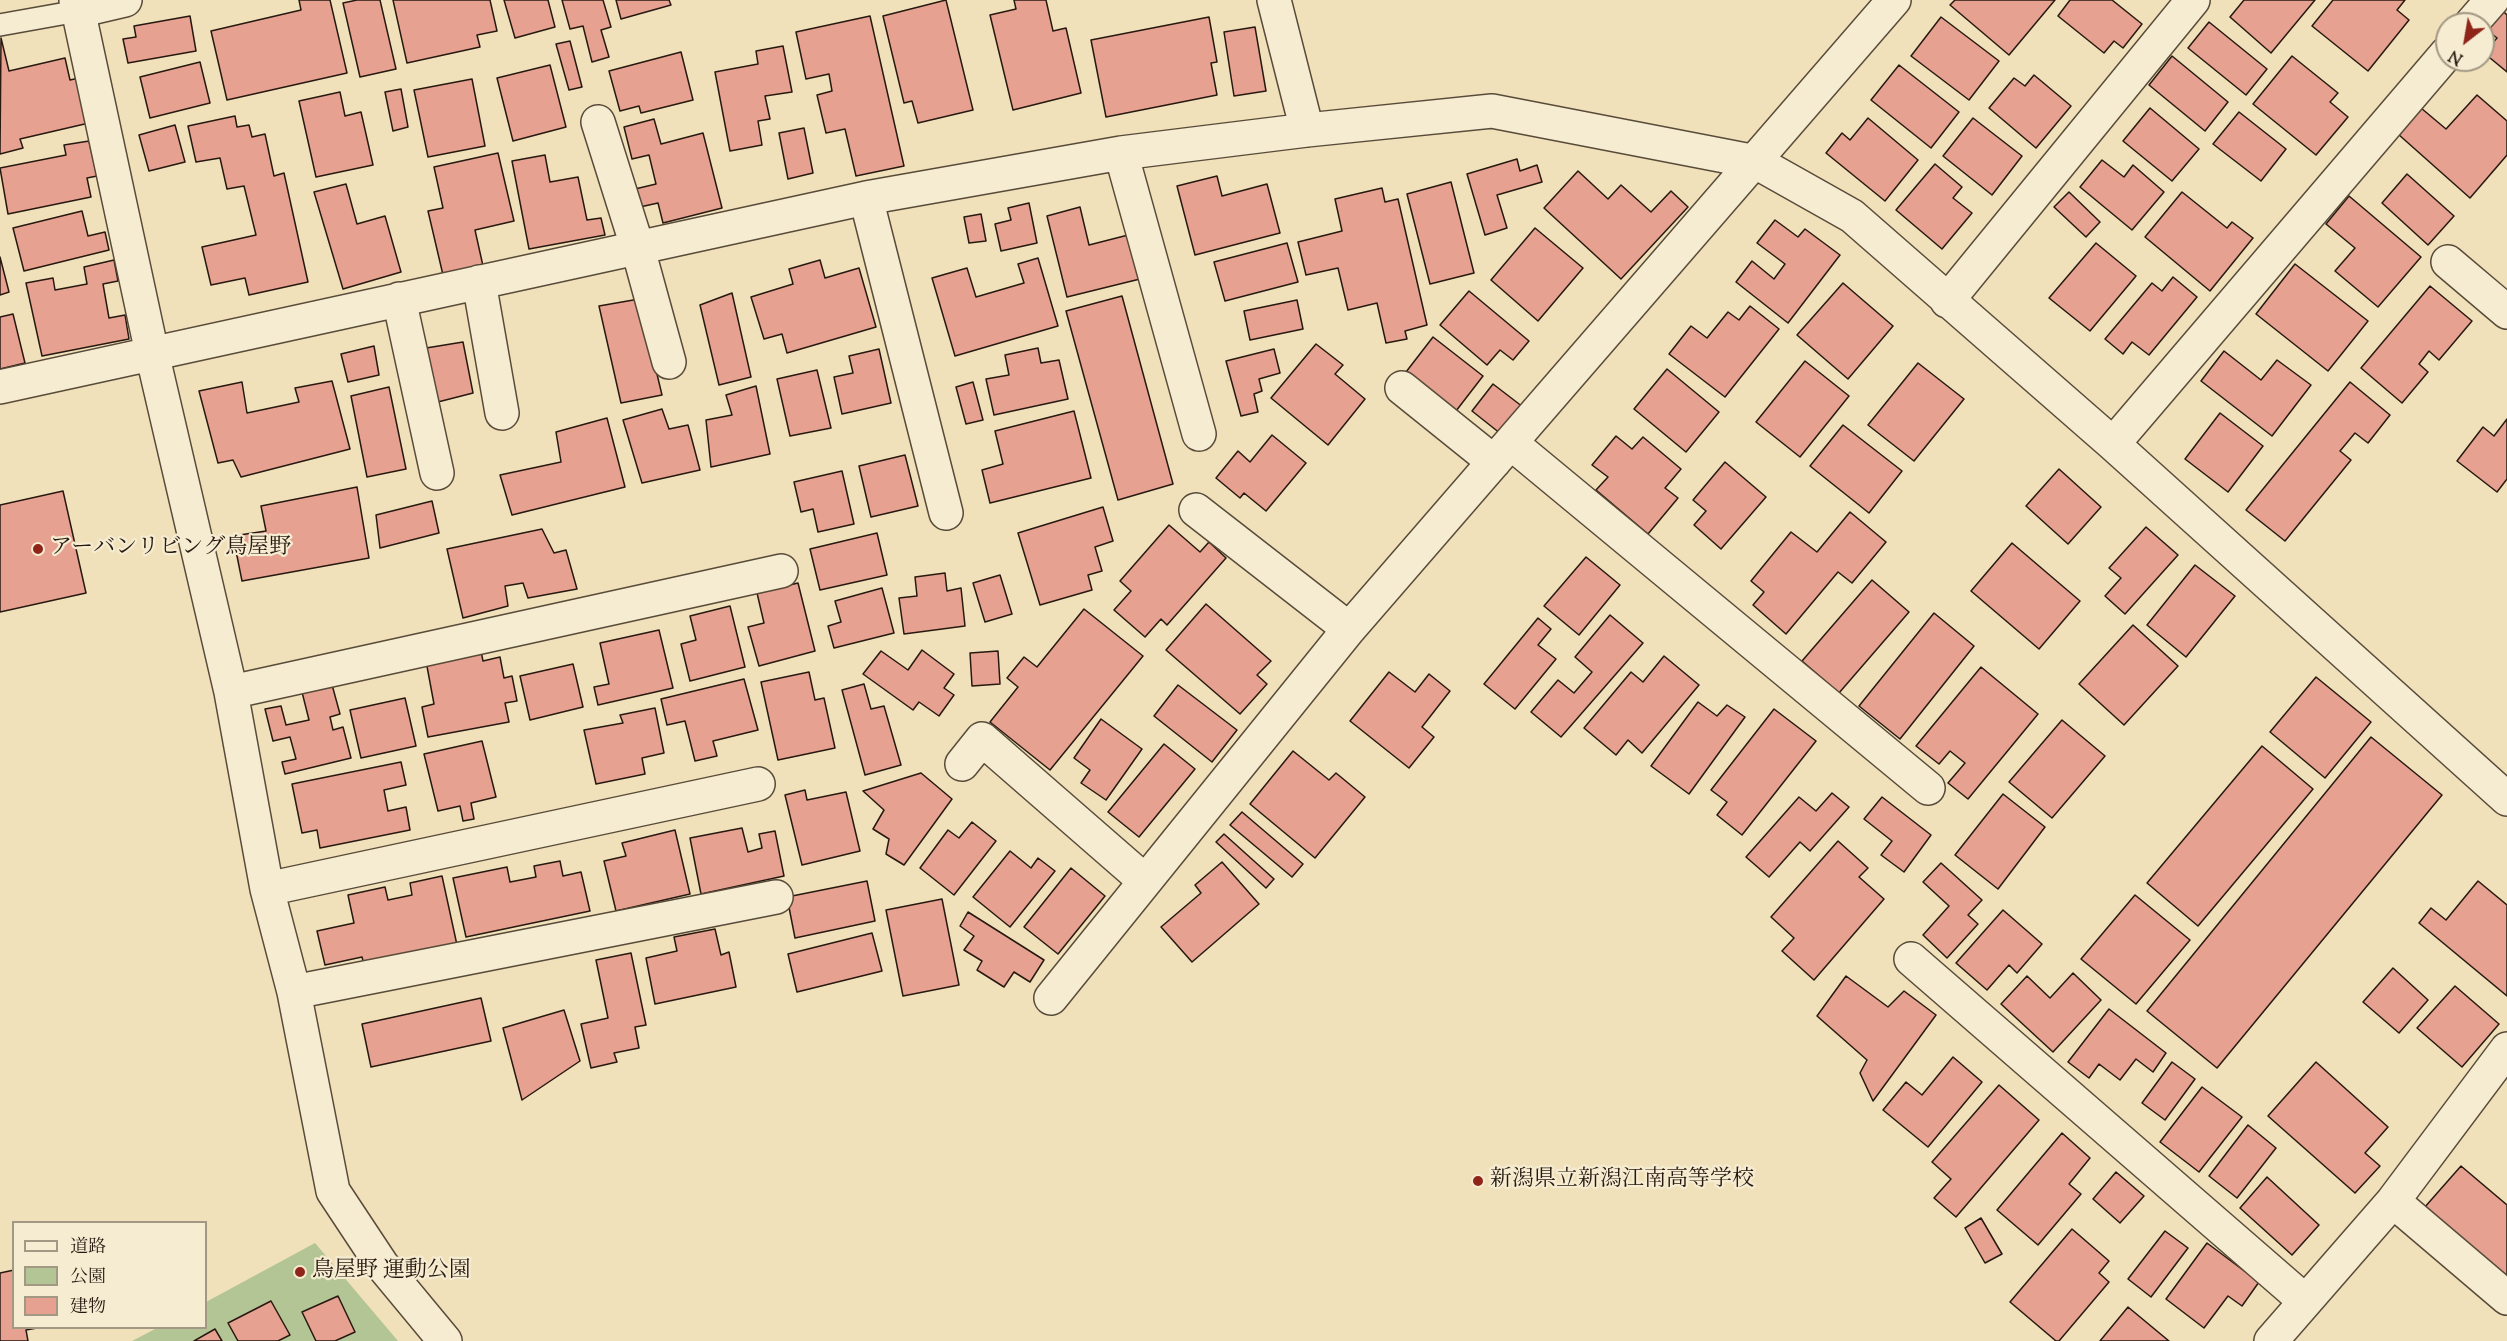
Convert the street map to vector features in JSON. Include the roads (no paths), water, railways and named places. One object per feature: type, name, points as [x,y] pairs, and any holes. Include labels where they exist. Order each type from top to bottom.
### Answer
[{"type":"street","points":[[125,0],[77,5],[152,353],[231,692],[267,889],[294,992],[333,1191],[382,1264],[445,1341]]},
{"type":"street","points":[[1274,0],[1306,130]]},
{"type":"street","points":[[1051,998],[1349,629],[1894,0]]},
{"type":"street","points":[[1947,301],[2193,0]]},
{"type":"street","points":[[2482,12],[2492,0]]},
{"type":"street","points":[[2113,444],[2435,66]]},
{"type":"street","points":[[0,387],[866,198],[1121,153],[1306,130],[1492,111],[1756,162],[1852,216],[2113,444],[2507,800]]},
{"type":"street","points":[[598,122],[638,249],[669,362]]},
{"type":"street","points":[[1121,153],[1199,434]]},
{"type":"street","points":[[866,198],[946,513]]},
{"type":"street","points":[[2448,262],[2507,312]]},
{"type":"street","points":[[478,282],[502,413]]},
{"type":"street","points":[[399,299],[436,473]]},
{"type":"street","points":[[1402,388],[1503,452],[1928,788]]},
{"type":"street","points":[[1196,510],[1349,629]]},
{"type":"street","points":[[231,692],[780,571]]},
{"type":"street","points":[[962,764],[982,739],[1145,880]]},
{"type":"street","points":[[267,889],[758,784]]},
{"type":"street","points":[[294,992],[776,897]]},
{"type":"street","points":[[1911,959],[2305,1301]]},
{"type":"street","points":[[2271,1341],[2393,1201],[2507,1049]]},
{"type":"street","points":[[2393,1201],[2507,1298]]},
{"type":"lane","points":[[0,25],[77,5]]},
{"type":"place","name":"アーバンリビング鳥屋野","points":[[38,549]]},
{"type":"place","name":"新潟県立新潟江南高等学校","points":[[1478,1181]]},
{"type":"place","name":"鳥屋野 運動公園","points":[[300,1272]]}]
